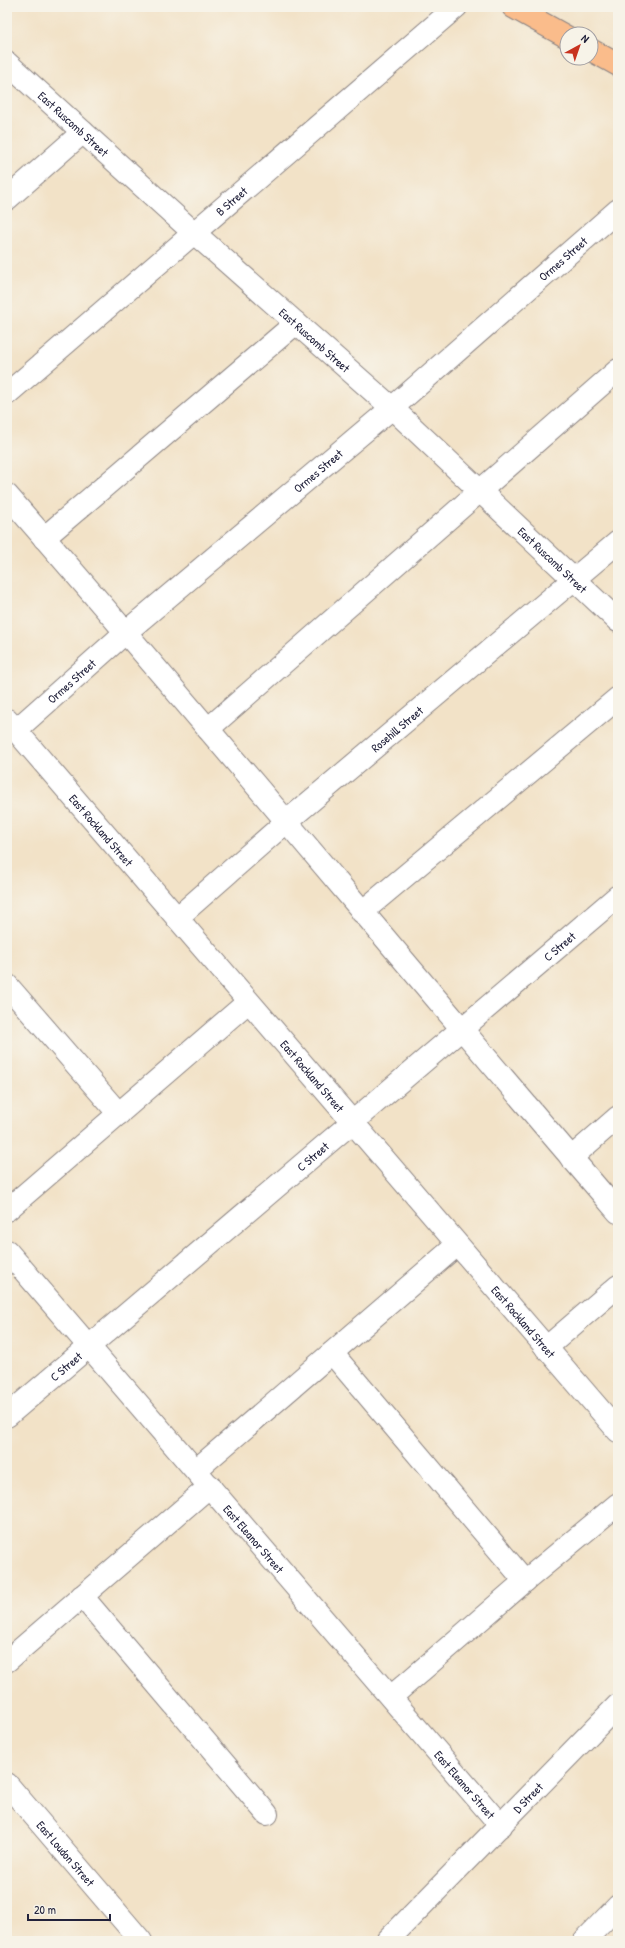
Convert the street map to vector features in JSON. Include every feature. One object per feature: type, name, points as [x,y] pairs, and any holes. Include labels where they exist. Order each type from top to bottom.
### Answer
[{"type":"highway","points":[[513,7],[559,33]]},
{"type":"highway","points":[[599,54],[618,65]]},
{"type":"street","name":"B Street","points":[[7,394],[193,232],[456,7]]},
{"type":"street","name":"East Ruscomb Street","points":[[7,63],[193,232],[392,408],[618,621]]},
{"type":"street","points":[[7,199],[83,132]]},
{"type":"street","name":"Ormes Street","points":[[11,725],[126,632],[392,408],[618,210]]},
{"type":"street","points":[[44,538],[296,323]]},
{"type":"street","points":[[208,729],[618,370]]},
{"type":"street","points":[[7,495],[126,632],[461,1030],[618,1212]]},
{"type":"street","name":"Rosehill Street","points":[[177,918],[286,822],[618,542]]},
{"type":"street","points":[[362,912],[618,698]]},
{"type":"street","name":"East Rockland Street","points":[[11,725],[618,1431]]},
{"type":"street","name":"C Street","points":[[7,1416],[90,1347],[618,896]]},
{"type":"street","points":[[7,985],[119,1114]]},
{"type":"street","points":[[7,1210],[248,1002]]},
{"type":"street","points":[[571,1158],[618,1117]]},
{"type":"street","points":[[196,1470],[457,1245]]},
{"type":"street","name":"East Eleanor Street","points":[[7,1251],[501,1826]]},
{"type":"street","points":[[546,1348],[618,1286]]},
{"type":"street","points":[[332,1353],[526,1580]]},
{"type":"street","points":[[7,1661],[210,1486]]},
{"type":"street","points":[[391,1697],[526,1580],[618,1504]]},
{"type":"street","points":[[82,1596],[267,1814]]},
{"type":"street","name":"D Street","points":[[387,1941],[618,1706]]},
{"type":"street","name":"East Loudon Street","points":[[7,1784],[141,1941]]},
{"type":"street","points":[[584,1941],[618,1906]]}]
